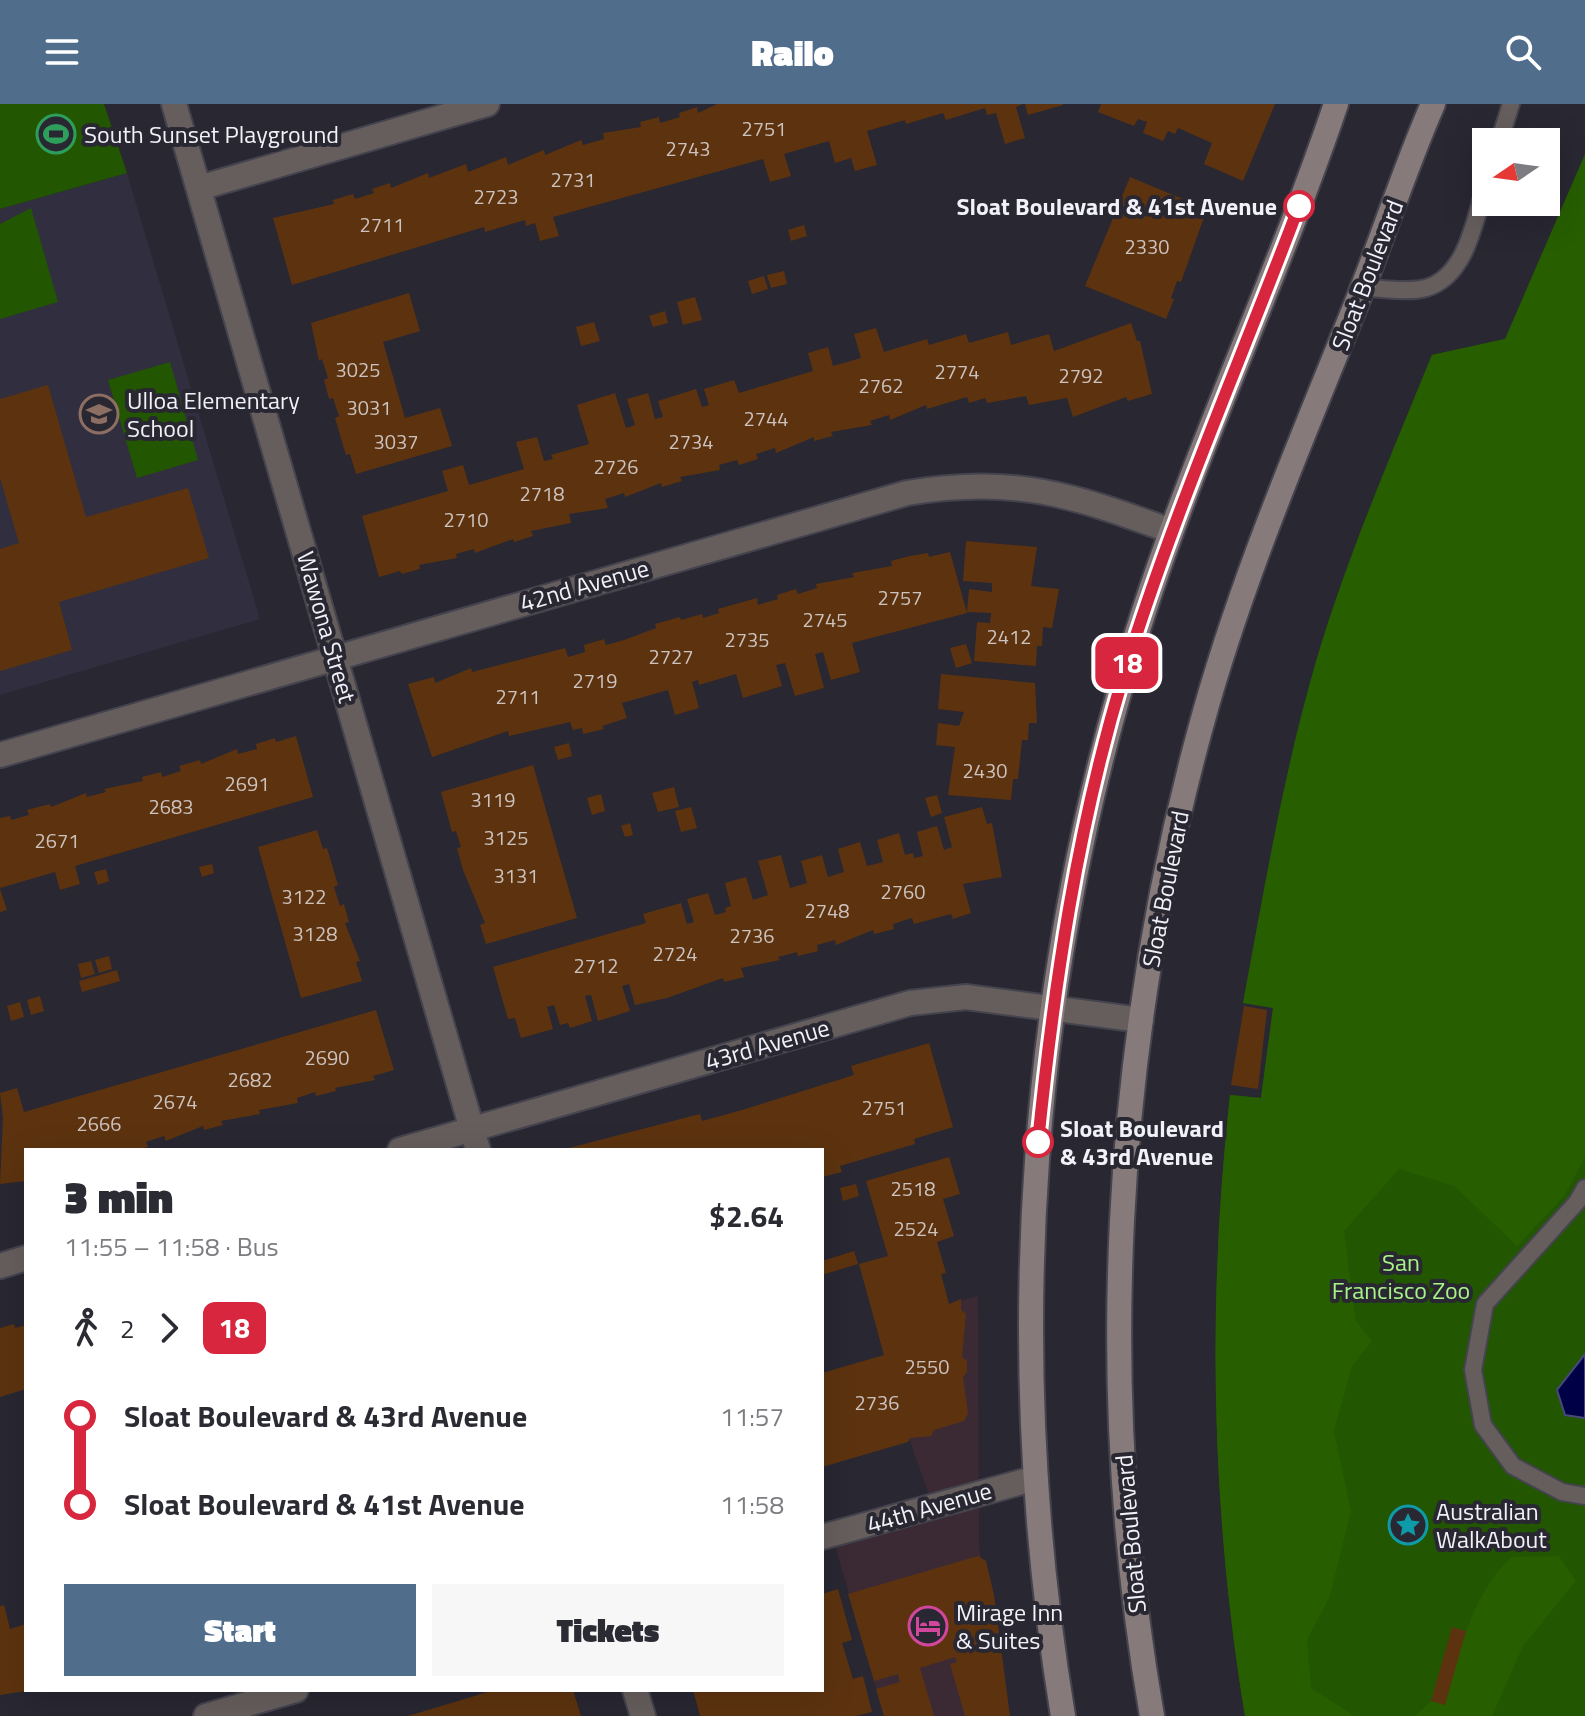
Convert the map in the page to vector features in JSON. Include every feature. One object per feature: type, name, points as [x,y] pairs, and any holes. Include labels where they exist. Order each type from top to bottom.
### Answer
[{"type":"street","name":"Wawona Street","points":[[174,104],[475,1140]]},
{"type":"street","points":[[199,188],[487,104]]},
{"type":"street","points":[[1063,1716],[1047,1610],[1036,1478],[1031,1274],[1036,1159],[1053,1008],[1069,903],[1093,790],[1122,680],[1171,531],[1336,104]]},
{"type":"street","name":"Sloat Boulevard","points":[[1152,1716],[1128,1533],[1119,1352],[1125,1171],[1141,1020],[1172,843],[1210,695],[1260,545],[1433,104]]},
{"type":"street","name":"42nd Avenue","points":[[0,755],[873,501],[945,486],[1016,485],[1052,491],[1171,531]]},
{"type":"street","name":"43rd Avenue","points":[[415,1148],[475,1140],[910,1003],[966,997],[1141,1020]]},
{"type":"street","points":[[0,1266],[24,1259]]},
{"type":"street","name":"44th Avenue","points":[[824,1536],[1036,1478]]},
{"type":"street","points":[[206,1716],[289,1692]]},
{"type":"street","points":[[636,1692],[643,1716]]},
{"type":"lane","points":[[1503,128],[1511,104]]},
{"type":"lane","points":[[1362,288],[1424,289],[1442,281],[1458,266],[1475,216]]},
{"type":"lane","points":[[1585,1188],[1577,1202],[1485,1304],[1473,1370],[1483,1425],[1513,1466],[1562,1492],[1585,1496]]},
{"type":"shaded area","name":"Ulloa Elementary School","points":[[127,173],[260,619],[0,695],[0,209]]},
{"type":"shaded area","points":[[978,1296],[979,1545],[1001,1716],[884,1716],[832,1535],[933,1505],[914,1453],[876,1324]]},
{"type":"shaded area","points":[[1585,1354],[1585,1418],[1565,1415],[1557,1390]]},
{"type":"green space","name":"South Sunset Playground","points":[[0,104],[104,104],[127,173],[0,209]]},
{"type":"green space","name":"San Francisco Zoo","points":[[1585,154],[1585,1157],[1565,1195],[1517,1246],[1454,1186],[1399,1169],[1344,1231],[1356,1321],[1372,1341],[1352,1366],[1334,1431],[1351,1511],[1330,1596],[1307,1640],[1311,1688],[1355,1716],[1245,1716],[1225,1561],[1219,1484],[1216,1406],[1218,1250],[1230,1095],[1261,1098],[1273,1008],[1243,1003],[1281,802],[1318,653],[1334,605],[1432,355],[1505,339]]},
{"type":"green space","name":"San Francisco Zoo","points":[[1585,164],[1585,1716],[1245,1716],[1225,1561],[1219,1484],[1216,1406],[1218,1250],[1230,1095],[1261,1098],[1273,1008],[1243,1003],[1281,802],[1318,653],[1334,605],[1432,355],[1505,339]]},
{"type":"green space","points":[[31,208],[58,302],[0,319],[0,224]]},
{"type":"green space","points":[[170,362],[198,460],[137,478],[108,380]]},
{"type":"green space","points":[[1559,1556],[1576,1581],[1523,1646],[1492,1716],[1415,1716],[1431,1701],[1445,1705],[1476,1608],[1485,1590],[1511,1557]]},
{"type":"building","points":[[717,104],[1023,104],[1016,107],[1025,138],[1005,144],[996,113],[987,115],[985,108],[946,120],[943,113],[906,124],[905,120],[867,131],[877,165],[855,171],[851,158],[835,163],[829,141],[784,154],[791,176],[770,182],[763,159],[553,217],[559,236],[540,241],[535,223],[526,226],[525,220],[485,232],[484,227],[292,285],[273,218],[334,204],[333,200],[353,194],[355,199],[374,193],[372,189],[390,183],[391,188],[428,173],[429,178],[466,164],[468,172],[506,157],[508,165],[544,150],[545,155],[581,140],[583,145],[604,139],[603,133],[641,127],[640,122],[659,117],[660,123],[680,117],[679,113],[697,107],[698,113]]},
{"type":"building","points":[[1025,104],[1063,104],[1063,105],[1028,115]]},
{"type":"building","points":[[1101,104],[1275,104],[1243,181],[1204,164],[1212,143],[1178,128],[1175,134],[1168,131],[1163,141],[1143,133],[1147,122],[1138,119],[1134,126],[1098,112]]},
{"type":"building","points":[[1130,177],[1207,209],[1181,282],[1177,281],[1166,319],[1085,286]]},
{"type":"building","points":[[804,225],[807,236],[791,241],[788,230]]},
{"type":"building","points":[[784,271],[787,284],[771,288],[767,275]]},
{"type":"building","points":[[764,276],[768,289],[752,294],[748,281]]},
{"type":"building","points":[[409,293],[420,331],[383,342],[405,418],[440,408],[452,446],[356,474],[350,454],[346,455],[335,418],[339,416],[333,398],[329,399],[324,380],[328,378],[322,359],[319,361],[311,323]]},
{"type":"building","points":[[695,297],[702,320],[683,325],[677,302]]},
{"type":"building","points":[[665,311],[668,323],[653,327],[649,316]]},
{"type":"building","points":[[594,322],[600,341],[581,346],[576,327]]},
{"type":"building","points":[[1131,323],[1137,341],[1140,341],[1152,394],[1128,401],[1126,397],[1073,417],[1067,398],[1029,405],[1026,396],[987,403],[985,398],[969,403],[967,397],[927,409],[926,405],[890,420],[889,415],[870,421],[872,425],[831,432],[833,436],[814,441],[814,437],[776,453],[775,448],[756,454],[758,459],[739,465],[737,460],[719,465],[720,470],[680,477],[682,481],[662,487],[661,483],[625,497],[624,493],[605,499],[608,508],[569,514],[571,523],[531,531],[533,536],[514,542],[513,539],[475,553],[474,549],[456,554],[457,558],[419,565],[420,569],[379,577],[362,516],[448,491],[442,471],[463,465],[469,485],[524,469],[516,442],[537,437],[544,461],[553,459],[551,455],[589,444],[577,405],[615,393],[626,428],[635,425],[627,399],[648,393],[655,419],[663,417],[658,401],[696,389],[702,407],[709,405],[704,389],[734,380],[739,393],[813,371],[808,353],[828,347],[833,366],[861,358],[854,334],[876,328],[884,352],[927,339],[929,345],[966,334],[969,343],[1008,332],[1011,345],[1049,334],[1054,351]]},
{"type":"building","points":[[48,385],[86,517],[188,488],[209,558],[59,602],[72,650],[0,671],[0,549],[19,543],[0,478],[0,399]]},
{"type":"building","points":[[966,541],[1037,547],[1031,586],[1059,589],[1052,628],[1043,627],[1042,646],[1037,646],[1036,666],[974,661],[977,622],[990,623],[991,613],[967,612],[969,589],[992,592],[992,583],[963,581]]},
{"type":"building","points":[[950,552],[967,613],[852,643],[860,672],[831,680],[823,652],[815,654],[824,688],[795,696],[785,663],[776,665],[782,686],[743,698],[736,674],[699,685],[698,680],[692,682],[699,708],[675,715],[668,690],[622,703],[627,718],[602,726],[604,729],[583,734],[582,728],[573,730],[570,722],[509,736],[508,731],[432,757],[408,684],[434,677],[435,683],[471,668],[472,672],[565,648],[568,657],[585,652],[584,645],[604,639],[606,645],[624,640],[656,628],[655,624],[680,617],[681,620],[702,614],[703,618],[719,613],[718,609],[757,598],[758,605],[796,589],[798,594],[817,588],[816,584],[854,577],[852,573],[892,566],[891,561]]},
{"type":"building","points":[[966,644],[972,663],[956,668],[950,648]]},
{"type":"building","points":[[941,674],[1035,683],[1037,723],[1029,723],[1028,740],[1022,740],[1018,779],[1013,779],[1011,800],[948,795],[955,747],[936,745],[938,723],[959,726],[964,712],[938,709]]},
{"type":"building","points":[[296,736],[313,797],[75,866],[80,884],[60,890],[55,872],[0,888],[0,818],[10,816],[11,820],[29,815],[27,810],[50,804],[51,807],[86,793],[87,797],[106,792],[104,789],[143,781],[142,777],[161,772],[162,777],[181,771],[179,766],[200,760],[201,764],[237,749],[238,754],[257,749],[256,744],[275,738],[276,742]]},
{"type":"building","points":[[569,743],[572,756],[558,760],[554,747]]},
{"type":"building","points":[[533,765],[577,918],[486,944],[480,925],[485,923],[463,870],[457,848],[461,847],[456,831],[452,832],[441,792]]},
{"type":"building","points":[[674,787],[679,807],[658,812],[652,793]]},
{"type":"building","points":[[601,794],[605,811],[592,815],[587,798]]},
{"type":"building","points":[[937,795],[942,813],[931,817],[925,798]]},
{"type":"building","points":[[691,807],[697,828],[681,832],[675,811]]},
{"type":"building","points":[[982,807],[987,824],[992,823],[1002,877],[963,884],[971,913],[953,919],[951,914],[914,924],[912,918],[893,924],[894,929],[874,934],[873,930],[836,945],[835,940],[817,945],[818,951],[798,956],[797,952],[778,957],[780,960],[741,968],[744,977],[724,982],[723,978],[667,998],[635,1005],[629,984],[622,986],[630,1011],[598,1021],[591,995],[585,996],[592,1021],[570,1028],[568,1023],[560,1025],[554,1005],[547,1007],[553,1029],[521,1038],[515,1018],[508,1019],[493,967],[646,923],[643,914],[681,903],[687,924],[694,922],[687,899],[708,893],[715,915],[726,912],[725,908],[731,906],[725,883],[746,877],[753,900],[768,895],[758,861],[781,855],[790,888],[807,883],[801,861],[822,855],[828,877],[844,872],[838,849],[860,842],[867,866],[883,862],[877,840],[899,833],[905,855],[913,853],[914,858],[923,856],[917,832],[937,826],[944,850],[952,847],[944,817]]},
{"type":"building","points":[[630,823],[633,835],[625,837],[621,826]]},
{"type":"building","points":[[317,830],[323,849],[327,848],[338,885],[334,887],[340,906],[344,904],[349,922],[345,923],[360,961],[356,962],[362,981],[301,998],[258,847]]},
{"type":"building","points":[[212,864],[214,873],[202,877],[199,867]]},
{"type":"building","points":[[106,869],[109,881],[98,885],[94,872]]},
{"type":"building","points":[[0,889],[7,910],[0,912]]},
{"type":"building","points":[[109,956],[112,969],[99,973],[95,960]]},
{"type":"building","points":[[91,961],[95,974],[81,978],[78,964]]},
{"type":"building","points":[[117,970],[120,981],[82,992],[79,981]]},
{"type":"building","points":[[40,996],[44,1011],[31,1015],[27,1000]]},
{"type":"building","points":[[20,1002],[24,1017],[11,1021],[7,1006]]},
{"type":"building","points":[[1244,1006],[1267,1010],[1258,1089],[1231,1085]]},
{"type":"building","points":[[376,1010],[394,1070],[373,1076],[375,1080],[297,1098],[298,1103],[221,1121],[223,1125],[204,1130],[203,1126],[166,1141],[164,1136],[146,1142],[148,1147],[144,1148],[24,1148],[24,1181],[0,1184],[3,1118],[0,1093],[17,1088],[24,1112]]},
{"type":"building","points":[[929,1043],[953,1127],[914,1139],[915,1144],[840,1166],[842,1172],[824,1176],[824,1148],[569,1148],[700,1114],[702,1121],[742,1110],[854,1075],[851,1066]]},
{"type":"building","points":[[949,1157],[960,1194],[943,1199],[954,1236],[937,1242],[946,1273],[941,1274],[949,1304],[961,1299],[961,1310],[966,1314],[962,1357],[967,1361],[967,1372],[963,1377],[968,1414],[964,1421],[934,1430],[931,1436],[910,1438],[908,1442],[824,1466],[824,1372],[884,1355],[859,1264],[888,1256],[866,1181]]},
{"type":"building","points":[[856,1184],[859,1196],[843,1201],[840,1188]]},
{"type":"building","points":[[854,1251],[858,1264],[824,1274],[824,1260]]},
{"type":"building","points":[[14,1324],[15,1328],[24,1326],[24,1390],[0,1397],[0,1328]]},
{"type":"building","name":"Mirage Inn & Suites","points":[[978,1556],[986,1561],[994,1595],[1010,1716],[965,1716],[950,1664],[957,1662],[955,1657],[920,1668],[934,1716],[884,1716],[876,1689],[900,1682],[898,1674],[874,1681],[848,1594]]},
{"type":"building","points":[[838,1589],[852,1640],[842,1643],[853,1679],[863,1676],[872,1712],[856,1716],[700,1716],[694,1692],[824,1692],[824,1593]]},
{"type":"building","points":[[4,1605],[10,1629],[24,1625],[24,1691],[0,1695],[0,1606]]},
{"type":"building","points":[[1452,1627],[1466,1631],[1445,1705],[1431,1701]]},
{"type":"building","points":[[488,1692],[574,1692],[581,1716],[408,1716]]},
{"type":"bus line","name":"18","points":[[1038,1142],[1069,903],[1122,680],[1183,500],[1299,206]]},
{"type":"place","name":"South Sunset Playground","points":[[56,134]]},
{"type":"place","name":"Sloat Boulevard & 41st Avenue","points":[[1299,206]]},
{"type":"place","name":"Ulloa Elementary School","points":[[99,414]]},
{"type":"place","name":"Sloat Boulevard & 43rd Avenue","points":[[1038,1142]]},
{"type":"place","name":"Australian WalkAbout","points":[[1408,1525]]},
{"type":"place","name":"Mirage Inn & Suites","points":[[928,1626]]}]
